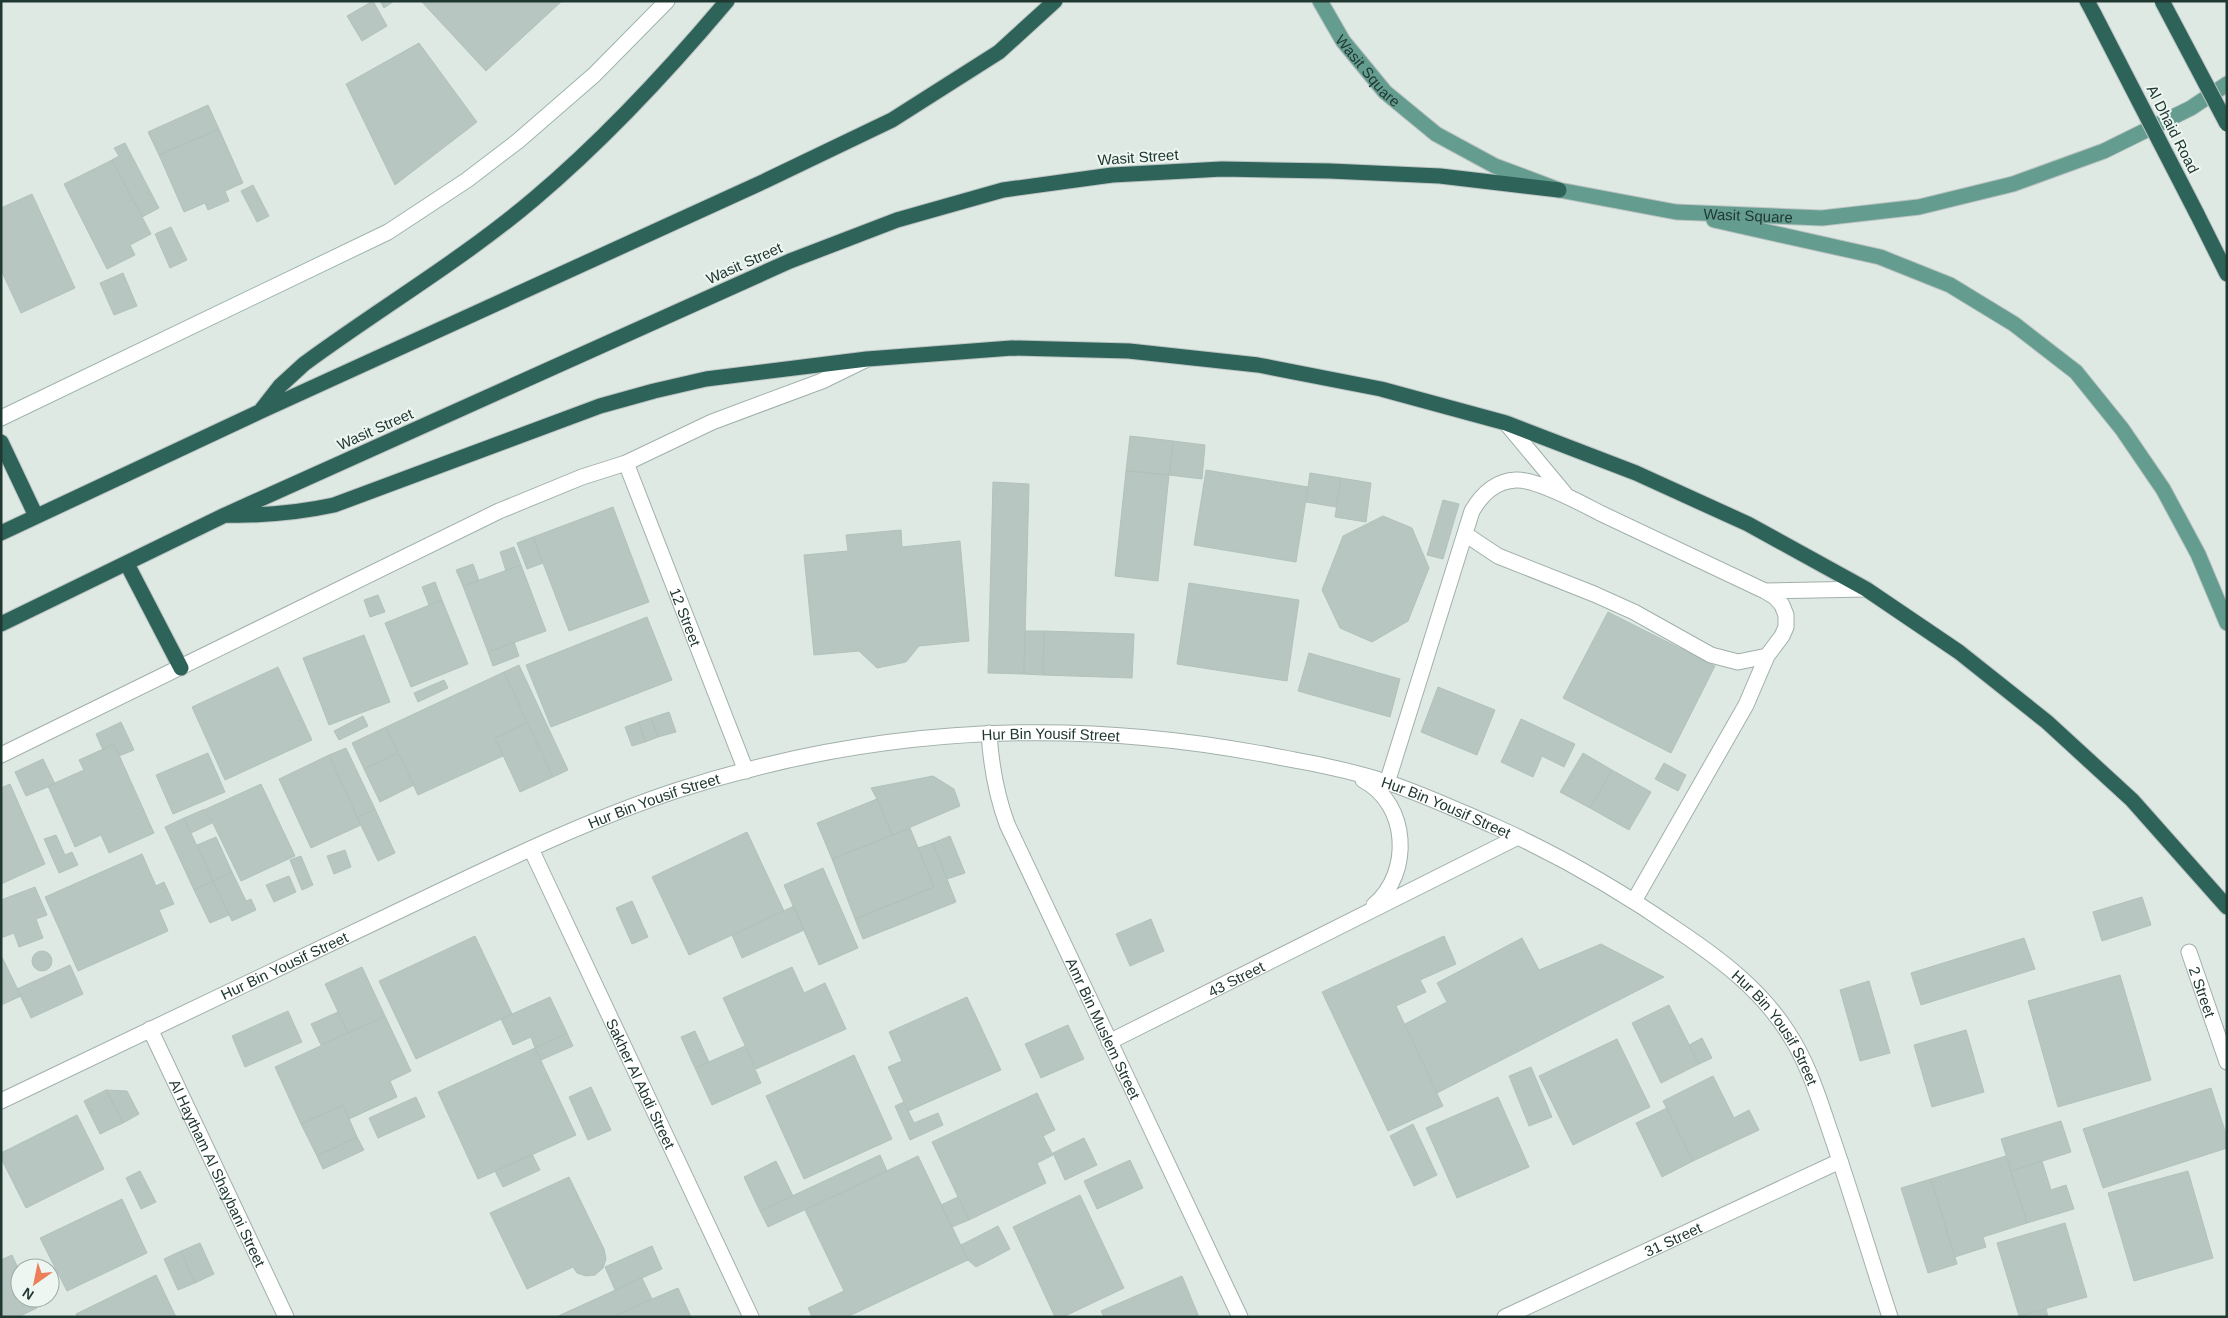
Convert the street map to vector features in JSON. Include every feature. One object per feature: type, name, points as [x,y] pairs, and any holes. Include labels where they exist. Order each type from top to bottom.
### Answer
[{"type":"highway","points":[[260,412],[280,386],[304,364],[473,247],[535,199],[592,146],[679,58],[727,1]]},
{"type":"highway","points":[[1,533],[260,412],[765,181],[892,120],[999,52],[1055,1]]},
{"type":"highway","points":[[2162,1],[2227,124]]},
{"type":"highway","name":"Al Dhaid Road","points":[[2091,7],[2227,274]]},
{"type":"highway","name":"Wasit Street","points":[[1,624],[225,515],[790,261],[897,220],[1003,190],[1112,175],[1222,169],[1440,176],[1559,190]]},
{"type":"highway","points":[[225,515],[262,516],[298,513],[334,504],[592,409],[654,391],[706,379],[867,359],[1012,348],[1129,351],[1258,365],[1381,389],[1506,423],[1636,473],[1748,524],[1866,589],[1960,652],[2047,722],[2132,800],[2227,906]]},
{"type":"highway","points":[[1,442],[36,516]]},
{"type":"highway","points":[[127,564],[181,668]]},
{"type":"main road","name":"Wasit Square","points":[[1320,1],[1343,41],[1385,92],[1436,134],[1495,166],[1559,190],[1676,212],[1822,218],[1919,207],[2013,184],[2104,151],[2191,108],[2227,84]]},
{"type":"main road","points":[[1676,212],[1880,257],[1950,285],[2014,324],[2076,372],[2122,429],[2163,489],[2198,554],[2227,623]]},
{"type":"street","points":[[1,418],[388,232],[467,180],[518,141],[594,75],[667,1]]},
{"type":"street","points":[[1,756],[499,511],[582,477],[626,463],[712,422],[822,381],[867,359]]},
{"type":"street","points":[[1506,423],[1567,497]]},
{"type":"street","name":"12 Street","points":[[626,463],[746,771]]},
{"type":"street","points":[[1388,783],[1465,534],[1478,501],[1485,492],[1504,482],[1527,480],[1567,497],[1765,591],[1775,597],[1782,605],[1786,615],[1786,627],[1782,636],[1767,656],[1746,705],[1634,901]]},
{"type":"street","points":[[1465,534],[1481,546],[1513,563],[1594,594],[1634,612],[1711,655],[1738,662],[1767,656]]},
{"type":"street","points":[[1765,591],[1866,589]]},
{"type":"street","name":"Hur Bin Yousif Street","points":[[1,1101],[530,849],[629,807],[682,789],[746,771],[863,745],[930,736],[989,733],[1111,734],[1172,740],[1292,759],[1388,783],[1518,837],[1596,878],[1695,942],[1725,965],[1748,984],[1770,1007],[1804,1060],[1840,1160],[1890,1317]]},
{"type":"street","name":"Amr Bin Muslem Street","points":[[989,733],[991,764],[997,795],[1007,824],[1240,1317]]},
{"type":"street","name":"43 Street","points":[[1351,773],[1370,783],[1385,799],[1396,818],[1401,839],[1400,860],[1393,881],[1380,899],[1364,913]]},
{"type":"street","name":"43 Street","points":[[1109,1042],[1518,837]]},
{"type":"street","name":"Sakher Al Abdi Street","points":[[530,849],[751,1317]]},
{"type":"street","name":"2 Street","points":[[2190,952],[2227,1062]]},
{"type":"street","name":"Al Haytham Al Shaybani Street","points":[[150,1029],[286,1317]]},
{"type":"street","name":"31 Street","points":[[1505,1317],[1840,1160]]},
{"type":"building","points":[[373,1],[387,26],[362,41],[347,16]]},
{"type":"building","points":[[380,1],[394,1],[384,8]]},
{"type":"building","points":[[421,1],[562,1],[486,71]]},
{"type":"building","points":[[419,43],[477,122],[395,185],[346,84]]},
{"type":"building","points":[[208,105],[219,129],[159,155],[148,132]]},
{"type":"building","points":[[219,129],[243,183],[225,191],[229,201],[208,210],[205,203],[184,212],[159,155]]},
{"type":"building","points":[[125,143],[159,208],[142,217],[112,160],[119,156],[114,148]]},
{"type":"building","points":[[112,160],[151,234],[130,245],[135,255],[107,269],[64,184]]},
{"type":"building","points":[[253,185],[269,216],[257,222],[241,191]]},
{"type":"building","points":[[32,194],[75,288],[21,313],[1,270],[1,208]]},
{"type":"building","points":[[171,227],[187,260],[170,268],[155,234]]},
{"type":"building","points":[[123,273],[137,306],[114,315],[100,283]]},
{"type":"building","points":[[1130,436],[1173,441],[1169,475],[1126,471]]},
{"type":"building","points":[[1173,441],[1205,445],[1202,479],[1169,475]]},
{"type":"building","points":[[1206,470],[1308,487],[1296,562],[1194,545]]},
{"type":"building","points":[[1126,471],[1169,475],[1158,581],[1115,576]]},
{"type":"building","points":[[1310,473],[1341,478],[1336,507],[1306,502]]},
{"type":"building","points":[[1341,478],[1371,483],[1366,522],[1335,517]]},
{"type":"building","points":[[993,482],[1029,484],[1024,674],[988,673]]},
{"type":"building","points":[[1443,500],[1459,504],[1443,559],[1427,555]]},
{"type":"building","points":[[613,507],[649,602],[569,631],[533,537]]},
{"type":"building","points":[[1383,516],[1412,528],[1429,568],[1408,621],[1372,642],[1340,628],[1322,590],[1343,536]]},
{"type":"building","points":[[901,530],[902,547],[960,541],[969,641],[919,646],[906,662],[877,668],[859,651],[814,655],[804,555],[848,551],[846,535]]},
{"type":"building","points":[[533,537],[543,563],[527,569],[517,543]]},
{"type":"building","points":[[514,547],[521,565],[506,571],[500,552]]},
{"type":"building","points":[[473,564],[479,581],[463,586],[456,570]]},
{"type":"building","points":[[521,565],[546,631],[488,652],[463,586]]},
{"type":"building","points":[[435,582],[442,600],[429,605],[422,587]]},
{"type":"building","points":[[1189,583],[1299,600],[1287,681],[1177,664]]},
{"type":"building","points":[[378,595],[385,612],[370,617],[364,600]]},
{"type":"building","points":[[442,600],[468,664],[411,687],[385,623]]},
{"type":"building","points":[[1608,612],[1715,666],[1671,753],[1563,698]]},
{"type":"building","points":[[647,617],[672,680],[551,727],[526,665]]},
{"type":"building","points":[[1025,631],[1044,631],[1043,675],[1024,674]]},
{"type":"building","points":[[1044,631],[1134,634],[1132,678],[1043,675]]},
{"type":"building","points":[[364,635],[390,702],[329,725],[303,658]]},
{"type":"building","points":[[514,642],[519,656],[493,666],[488,652]]},
{"type":"building","points":[[1309,653],[1400,679],[1390,717],[1298,691]]},
{"type":"building","points":[[519,665],[568,770],[553,777],[504,672]]},
{"type":"building","points":[[278,667],[312,740],[225,780],[192,707]]},
{"type":"building","points":[[504,672],[527,723],[495,738],[503,756],[418,795],[386,727]]},
{"type":"building","points":[[444,680],[448,688],[418,702],[414,693]]},
{"type":"building","points":[[1438,687],[1495,710],[1477,755],[1421,732]]},
{"type":"building","points":[[669,712],[676,732],[658,737],[651,718]]},
{"type":"building","points":[[363,716],[368,726],[339,740],[334,731]]},
{"type":"building","points":[[651,718],[658,737],[645,742],[639,722]]},
{"type":"building","points":[[1521,719],[1575,744],[1564,767],[1542,756],[1533,777],[1501,762]]},
{"type":"building","points":[[121,722],[134,750],[119,756],[114,744],[103,750],[96,734]]},
{"type":"building","points":[[639,722],[645,742],[632,746],[625,727]]},
{"type":"building","points":[[527,723],[553,777],[520,792],[495,738]]},
{"type":"building","points":[[386,727],[398,753],[364,769],[352,743]]},
{"type":"building","points":[[114,744],[154,833],[109,853],[101,835],[75,847],[48,786],[84,770],[79,760]]},
{"type":"building","points":[[346,748],[375,809],[357,817],[329,755]]},
{"type":"building","points":[[208,753],[225,792],[173,814],[156,775]]},
{"type":"building","points":[[398,753],[414,785],[380,802],[364,769]]},
{"type":"building","points":[[1583,753],[1612,770],[1590,808],[1560,792]]},
{"type":"building","points":[[329,755],[361,825],[311,848],[279,779]]},
{"type":"building","points":[[43,759],[55,784],[26,796],[15,772]]},
{"type":"building","points":[[1664,763],[1686,775],[1678,791],[1655,779]]},
{"type":"building","points":[[1612,770],[1651,792],[1629,830],[1590,808]]},
{"type":"building","points":[[933,776],[954,789],[960,806],[892,835],[871,788]]},
{"type":"building","points":[[10,784],[45,864],[1,884],[1,788]]},
{"type":"building","points":[[261,784],[295,856],[241,881],[206,809]]},
{"type":"building","points":[[877,799],[892,835],[832,859],[817,823]]},
{"type":"building","points":[[205,809],[212,823],[191,833],[184,818]]},
{"type":"building","points":[[375,809],[395,853],[378,861],[357,817]]},
{"type":"building","points":[[184,818],[213,881],[194,890],[165,827]]},
{"type":"building","points":[[910,828],[934,887],[855,919],[832,859]]},
{"type":"building","points":[[747,832],[784,911],[689,955],[652,877]]},
{"type":"building","points":[[56,835],[65,855],[72,852],[78,865],[59,873],[44,839]]},
{"type":"building","points":[[950,836],[965,873],[947,879],[933,843]]},
{"type":"building","points":[[216,837],[232,872],[213,881],[197,845]]},
{"type":"building","points":[[933,843],[956,902],[863,939],[855,919],[934,887],[918,848]]},
{"type":"building","points":[[345,850],[351,867],[334,874],[327,856]]},
{"type":"building","points":[[142,854],[156,886],[164,882],[174,904],[159,910],[168,931],[78,971],[45,897]]},
{"type":"building","points":[[301,856],[313,885],[302,890],[290,860]]},
{"type":"building","points":[[823,868],[858,948],[819,965],[784,885]]},
{"type":"building","points":[[232,872],[246,901],[251,899],[256,910],[232,921],[213,881]]},
{"type":"building","points":[[289,876],[296,892],[274,902],[266,885]]},
{"type":"building","points":[[213,881],[229,915],[210,923],[194,890]]},
{"type":"building","points":[[35,887],[47,915],[36,919],[43,938],[19,947],[14,933],[1,938],[1,900]]},
{"type":"building","points":[[2142,897],[2151,925],[2102,941],[2093,912]]},
{"type":"building","points":[[632,901],[648,937],[632,944],[616,908]]},
{"type":"building","points":[[794,906],[804,930],[742,958],[732,935]]},
{"type":"building","points":[[1151,919],[1164,951],[1130,966],[1116,934]]},
{"type":"building","points":[[475,936],[512,1014],[416,1059],[379,981]]},
{"type":"building","points":[[1444,936],[1456,964],[1420,980],[1426,992],[1396,1006],[1443,1106],[1388,1131],[1322,992]]},
{"type":"building","points":[[1522,938],[1539,970],[1601,944],[1664,977],[1437,1093],[1405,1024],[1447,1002],[1437,983]]},
{"type":"building","points":[[2024,938],[2035,969],[1921,1005],[1911,973]]},
{"type":"building","points":[[42,951],[49,954],[52,961],[49,968],[42,971],[35,968],[32,961],[35,954]]},
{"type":"building","points":[[1,955],[21,996],[1,1005]]},
{"type":"building","points":[[70,965],[83,994],[31,1018],[17,989]]},
{"type":"building","points":[[362,967],[385,1016],[348,1033],[325,984]]},
{"type":"building","points":[[792,967],[804,993],[825,983],[846,1029],[756,1069],[723,998]]},
{"type":"building","points":[[2120,975],[2151,1080],[2058,1107],[2028,1001]]},
{"type":"building","points":[[1869,981],[1890,1053],[1860,1061],[1840,990]]},
{"type":"building","points":[[550,997],[567,1033],[535,1048],[531,1037],[513,1045],[501,1019]]},
{"type":"building","points":[[967,997],[1001,1070],[908,1111],[888,1067],[902,1061],[889,1032]]},
{"type":"building","points":[[1669,1005],[1699,1064],[1661,1083],[1632,1023]]},
{"type":"building","points":[[288,1011],[302,1042],[245,1067],[232,1036]]},
{"type":"building","points":[[338,1012],[348,1033],[321,1045],[311,1024]]},
{"type":"building","points":[[385,1016],[411,1071],[390,1081],[397,1097],[349,1119],[343,1105],[301,1124],[275,1067]]},
{"type":"building","points":[[1068,1025],[1084,1059],[1041,1078],[1025,1044]]},
{"type":"building","points":[[1966,1030],[1984,1092],[1932,1107],[1914,1045]]},
{"type":"building","points":[[695,1031],[709,1062],[695,1068],[681,1037]]},
{"type":"building","points":[[567,1033],[573,1046],[541,1060],[535,1048]]},
{"type":"building","points":[[1702,1038],[1712,1058],[1699,1064],[1689,1045]]},
{"type":"building","points":[[1617,1039],[1650,1107],[1573,1145],[1539,1076]]},
{"type":"building","points":[[745,1046],[761,1083],[712,1105],[695,1068]]},
{"type":"building","points":[[535,1048],[576,1135],[478,1179],[438,1092]]},
{"type":"building","points":[[854,1055],[892,1139],[804,1179],[766,1096]]},
{"type":"building","points":[[1531,1067],[1552,1117],[1529,1126],[1509,1076]]},
{"type":"building","points":[[1713,1076],[1734,1118],[1749,1110],[1759,1130],[1693,1161],[1663,1101]]},
{"type":"building","points":[[591,1087],[611,1130],[588,1140],[569,1097]]},
{"type":"building","points":[[2211,1088],[2227,1137],[2227,1148],[2103,1188],[2083,1129]]},
{"type":"building","points":[[106,1090],[123,1123],[100,1134],[84,1101]]},
{"type":"building","points":[[106,1090],[127,1091],[139,1114],[123,1123]]},
{"type":"building","points":[[1037,1093],[1055,1130],[1043,1136],[1053,1155],[1037,1163],[1046,1183],[969,1220],[932,1142]]},
{"type":"building","points":[[416,1097],[425,1117],[378,1138],[369,1118]]},
{"type":"building","points":[[1498,1097],[1529,1167],[1457,1198],[1426,1128]]},
{"type":"building","points":[[904,1102],[914,1123],[938,1113],[943,1125],[910,1140],[895,1106]]},
{"type":"building","points":[[343,1105],[357,1137],[317,1156],[301,1124]]},
{"type":"building","points":[[1667,1108],[1693,1161],[1662,1177],[1636,1123]]},
{"type":"building","points":[[77,1115],[104,1169],[26,1208],[1,1158],[1,1153]]},
{"type":"building","points":[[2061,1121],[2071,1152],[2011,1171],[2001,1139]]},
{"type":"building","points":[[1413,1124],[1437,1175],[1414,1186],[1390,1136]]},
{"type":"building","points":[[357,1137],[364,1150],[323,1169],[317,1156]]},
{"type":"building","points":[[1084,1138],[1097,1165],[1065,1180],[1053,1153]]},
{"type":"building","points":[[532,1154],[540,1170],[503,1187],[495,1171]]},
{"type":"building","points":[[880,1155],[887,1171],[768,1227],[760,1211]]},
{"type":"building","points":[[918,1156],[968,1260],[847,1317],[812,1317],[808,1308],[844,1291],[805,1210]]},
{"type":"building","points":[[2006,1156],[2027,1223],[1983,1237],[1986,1247],[1955,1257],[1931,1179]]},
{"type":"building","points":[[1130,1160],[1143,1188],[1097,1209],[1084,1181]]},
{"type":"building","points":[[776,1161],[793,1196],[760,1211],[744,1177]]},
{"type":"building","points":[[2042,1161],[2051,1190],[2066,1185],[2074,1209],[2027,1223],[2011,1171]]},
{"type":"building","points":[[140,1171],[156,1202],[141,1209],[126,1178]]},
{"type":"building","points":[[2188,1171],[2213,1258],[2134,1281],[2108,1193]]},
{"type":"building","points":[[569,1177],[604,1249],[606,1259],[603,1268],[595,1275],[586,1276],[577,1273],[573,1267],[527,1289],[490,1213]]},
{"type":"building","points":[[1931,1179],[1957,1264],[1928,1273],[1901,1188]]},
{"type":"building","points":[[1080,1195],[1124,1288],[1063,1317],[1055,1317],[1013,1227]]},
{"type":"building","points":[[958,1197],[969,1220],[952,1227],[941,1205]]},
{"type":"building","points":[[122,1199],[147,1253],[67,1291],[60,1277],[60,1258],[50,1258],[40,1238]]},
{"type":"building","points":[[2065,1223],[2087,1297],[2019,1316],[1997,1243]]},
{"type":"building","points":[[998,1226],[1010,1249],[976,1267],[968,1260],[961,1245]]},
{"type":"building","points":[[200,1243],[214,1274],[195,1283],[181,1251]]},
{"type":"building","points":[[652,1246],[662,1269],[615,1290],[605,1267]]},
{"type":"building","points":[[181,1251],[195,1283],[178,1290],[164,1259]]},
{"type":"building","points":[[12,1255],[13,1258],[10,1258],[10,1308],[37,1308],[18,1317],[1,1317],[1,1260]]},
{"type":"building","points":[[156,1275],[176,1317],[77,1317],[76,1314]]},
{"type":"building","points":[[1182,1276],[1199,1317],[1104,1317],[1101,1311]]},
{"type":"building","points":[[642,1278],[652,1299],[613,1317],[556,1317]]},
{"type":"building","points":[[678,1288],[691,1317],[613,1317],[652,1299]]},
{"type":"building","points":[[2046,1309],[2048,1317],[2019,1316]]}]
